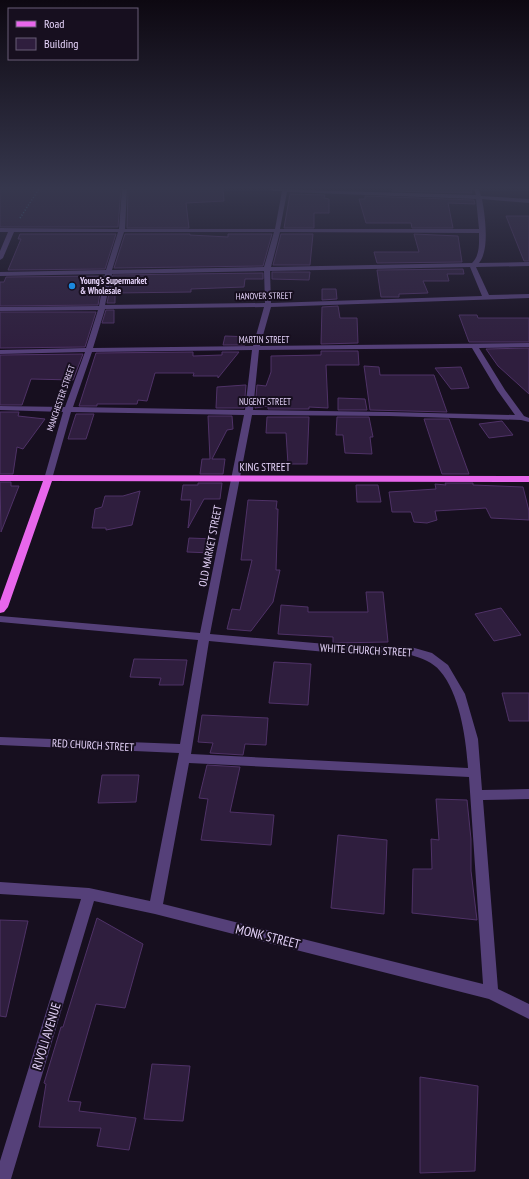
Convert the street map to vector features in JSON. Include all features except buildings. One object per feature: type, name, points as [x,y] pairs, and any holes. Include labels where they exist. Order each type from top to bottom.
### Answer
[{"type":"main road","name":"KING STREET","points":[[0,478],[529,479]]},
{"type":"main road","name":"MANCHESTER STREET","points":[[0,610],[3,607],[48,479]]},
{"type":"street","points":[[0,258],[6,244]]},
{"type":"street","name":"MANCHESTER STREET","points":[[48,479],[68,409],[90,350],[102,307],[109,272],[118,244]]},
{"type":"street","name":"OLD MARKET STREET","points":[[155,908],[185,754],[204,638],[249,412],[256,349],[268,305],[267,269],[274,244]]},
{"type":"street","points":[[473,266],[480,258],[481,244]]},
{"type":"street","points":[[0,274],[529,264]]},
{"type":"street","points":[[473,266],[486,297]]},
{"type":"street","name":"HANOVER STREET","points":[[0,309],[268,305],[529,296]]},
{"type":"street","name":"MARTIN STREET","points":[[0,352],[529,345]]},
{"type":"street","points":[[474,346],[501,390],[525,419]]},
{"type":"street","name":"NUGENT STREET","points":[[0,408],[389,414],[525,419]]},
{"type":"street","name":"WHITE CHURCH STREET","points":[[0,619],[326,648],[410,651],[428,656],[444,668],[459,694],[472,739],[491,994]]},
{"type":"street","name":"RED CHURCH STREET","points":[[0,740],[474,773]]},
{"type":"street","points":[[476,795],[529,794]]},
{"type":"street","name":"MONK STREET","points":[[0,888],[89,894],[155,908],[491,994],[529,1012]]},
{"type":"street","name":"RIVOLI AVENUE","points":[[3,1179],[89,894]]},
{"type":"place","name":"Young's Supermarket & Wholesale","points":[[72,286]]}]
